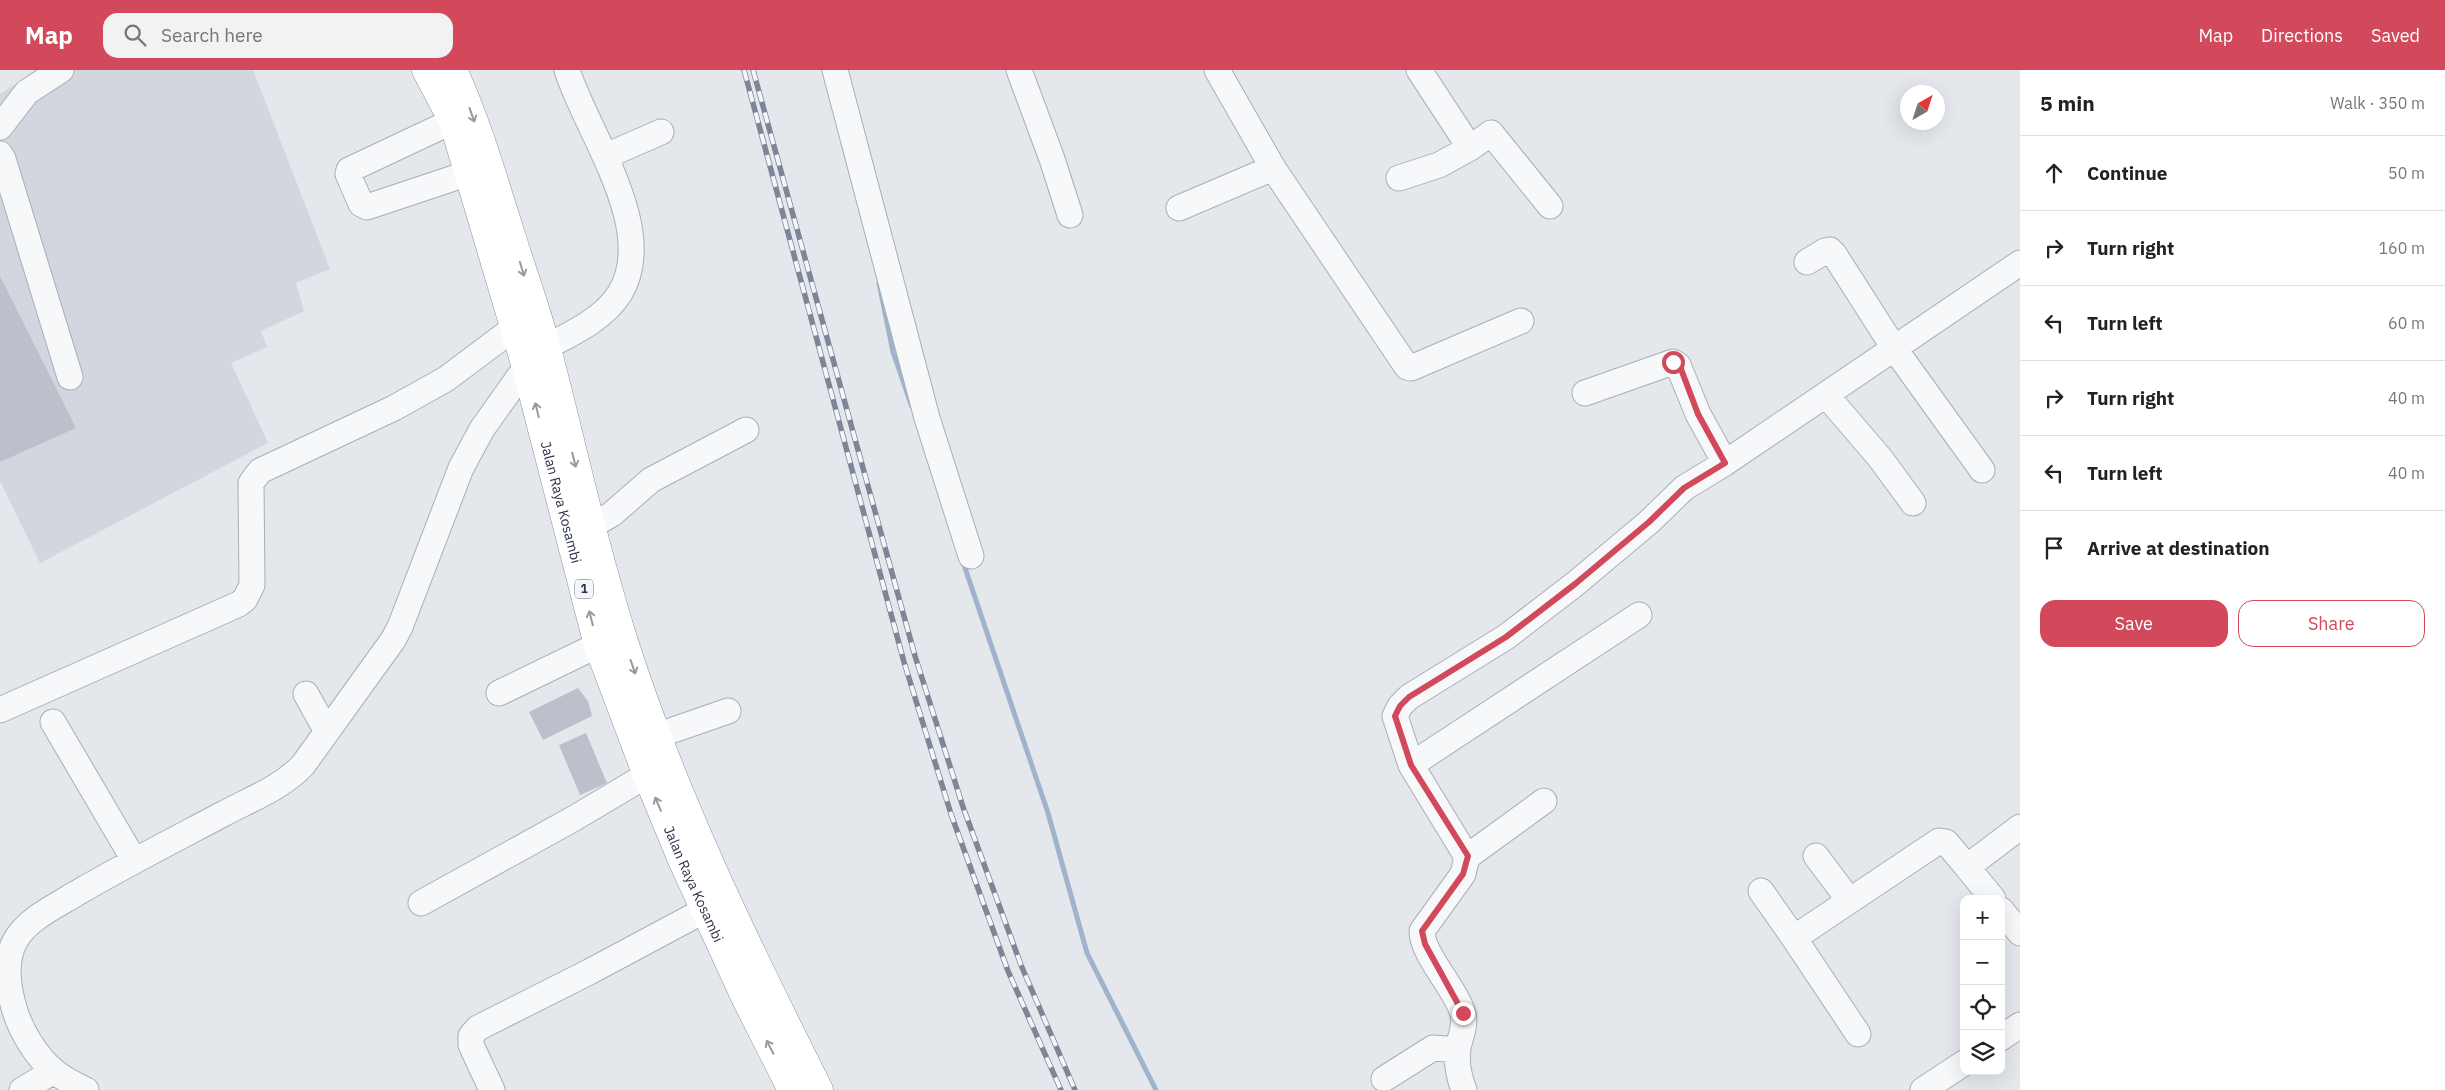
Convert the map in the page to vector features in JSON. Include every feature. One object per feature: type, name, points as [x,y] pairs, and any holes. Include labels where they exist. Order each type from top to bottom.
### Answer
[{"type":"highway","name":"Jalan Raya Kosambi","points":[[426,70],[453,121],[469,173],[526,367],[598,645],[646,776],[745,997],[792,1090]]},
{"type":"highway","name":"Jalan Raya Kosambi","points":[[453,70],[472,114],[546,347],[591,526],[625,643],[656,736],[703,851],[767,988],[819,1090]]},
{"type":"street","points":[[0,127],[27,92],[36,84],[60,70]]},
{"type":"street","points":[[546,347],[579,329],[607,308],[620,294],[627,277],[632,256],[631,238],[606,156],[567,70]]},
{"type":"street","points":[[835,70],[927,418],[972,556]]},
{"type":"street","points":[[1019,70],[1052,159],[1070,215]]},
{"type":"street","points":[[1216,70],[1273,168],[1408,368],[1521,321]]},
{"type":"street","points":[[1419,70],[1470,148]]},
{"type":"street","points":[[453,121],[349,170],[348,174],[361,204],[367,207],[469,173]]},
{"type":"street","points":[[606,156],[660,132]]},
{"type":"street","points":[[1399,178],[1439,164],[1470,148],[1488,134],[1494,134],[1550,206]]},
{"type":"street","points":[[0,154],[70,377]]},
{"type":"street","points":[[1179,208],[1273,168]]},
{"type":"street","points":[[1807,262],[1825,251],[1830,250],[1834,254],[1894,348],[1982,470]]},
{"type":"street","points":[[1468,856],[1411,765],[1395,716],[1404,701],[1506,637],[1627,541],[1684,488],[1725,463],[2020,263]]},
{"type":"street","points":[[0,710],[239,604],[245,599],[252,585],[251,483],[254,476],[260,470],[394,408],[446,379],[514,328]]},
{"type":"street","points":[[1586,393],[1673,362],[1678,364],[1698,414],[1725,463]]},
{"type":"street","points":[[86,1090],[54,1072],[8,1018],[8,962],[11,949],[22,931],[58,904],[134,860],[284,782],[303,765],[326,730],[393,640],[461,468],[482,429],[526,367]]},
{"type":"street","points":[[1826,395],[1880,458],[1913,503]]},
{"type":"street","points":[[591,526],[612,514],[652,480],[746,430]]},
{"type":"street","points":[[1411,765],[1638,616]]},
{"type":"street","points":[[498,694],[598,645]]},
{"type":"street","points":[[306,694],[326,730]]},
{"type":"street","points":[[656,736],[728,711]]},
{"type":"street","points":[[53,722],[134,860]]},
{"type":"street","points":[[421,903],[574,819],[646,776]]},
{"type":"street","points":[[1464,1090],[1458,1068],[1458,1050],[1463,1030],[1463,1013],[1425,944],[1422,931],[1463,874],[1468,856],[1544,801]]},
{"type":"street","points":[[1967,867],[2020,827]]},
{"type":"street","points":[[1794,938],[1939,841],[1946,842],[1989,895]]},
{"type":"street","points":[[1816,856],[1850,900]]},
{"type":"street","points":[[1761,891],[1858,1034]]},
{"type":"street","points":[[492,1090],[471,1046],[470,1036],[478,1028],[589,972],[705,910]]},
{"type":"street","points":[[2005,915],[2020,933]]},
{"type":"street","points":[[2005,1035],[2020,1025]]},
{"type":"street","points":[[1384,1079],[1433,1048],[1458,1050]]},
{"type":"street","points":[[1923,1090],[1960,1066]]},
{"type":"street","points":[[22,1090],[54,1072]]},
{"type":"shaded area","points":[[37,70],[253,70],[330,269],[296,283],[304,311],[261,331],[267,347],[231,363],[268,443],[40,563],[0,481],[0,94]]},
{"type":"building","points":[[0,276],[76,428],[0,462]]},
{"type":"building","points":[[578,688],[588,701],[592,716],[543,740],[529,712]]},
{"type":"building","points":[[586,733],[607,783],[580,795],[559,745]]},
{"type":"waterway","points":[[879,283],[893,352],[912,407]]},
{"type":"waterway","points":[[963,562],[1048,813],[1087,953],[1156,1090]]},
{"type":"railway","points":[[744,70],[904,662],[951,814],[1008,971],[1061,1090]]},
{"type":"railway","points":[[753,70],[915,656],[963,807],[1021,965],[1075,1090]]},
{"type":"route","points":[[1463,1013],[1425,944],[1422,931],[1458,883],[1467,866],[1468,856],[1411,765],[1395,716],[1404,701],[1409,697],[1506,637],[1575,584],[1649,522],[1684,488],[1725,463],[1698,414],[1681,369],[1678,364],[1673,362]]}]
